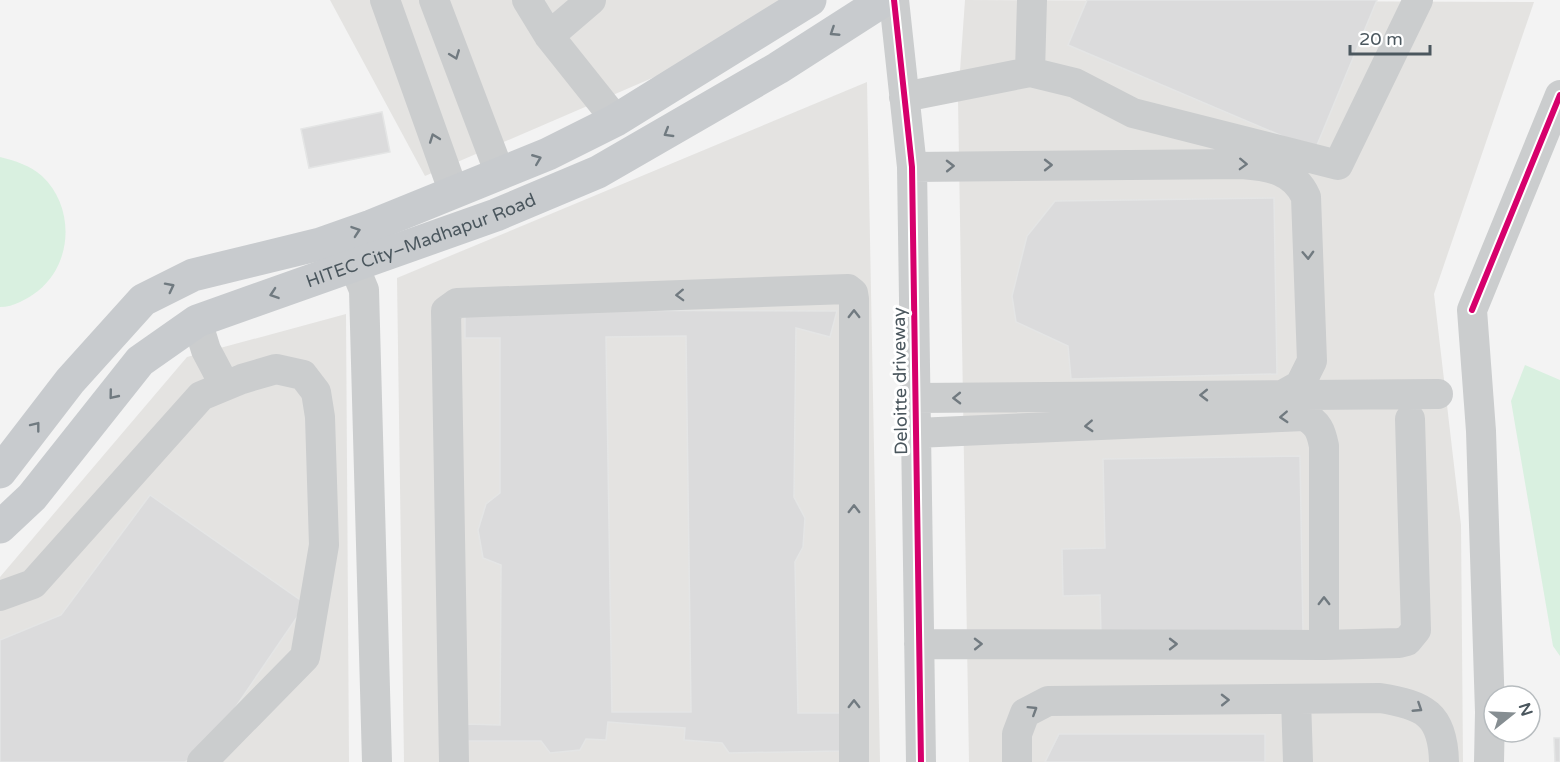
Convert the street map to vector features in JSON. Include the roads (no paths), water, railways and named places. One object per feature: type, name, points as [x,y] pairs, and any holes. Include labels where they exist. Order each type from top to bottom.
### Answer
[{"type":"main road","name":"HITEC City–Madhapur Road","points":[[0,527],[32,497],[141,361],[197,321],[496,215],[598,172],[778,68],[884,0]]},
{"type":"main road","name":"HITEC City–Madhapur Road","points":[[0,472],[70,381],[143,300],[193,275],[320,244],[548,154],[616,120],[798,3]]},
{"type":"street","points":[[385,0],[453,193]]},
{"type":"street","points":[[434,0],[500,174]]},
{"type":"street","points":[[527,0],[549,36],[616,120]]},
{"type":"street","points":[[549,36],[591,0]]},
{"type":"street","name":"Deloitte driveway","points":[[894,0],[912,167],[921,762]]},
{"type":"street","points":[[1030,72],[1032,0]]},
{"type":"street","points":[[904,97],[1030,72],[1075,83],[1133,113],[1338,165],[1418,0]]},
{"type":"street","points":[[1489,762],[1490,712],[1482,442],[1472,310],[1560,95]]},
{"type":"street","points":[[912,167],[1242,164],[1268,166],[1299,182],[1306,197],[1312,361],[1300,385],[1284,394]]},
{"type":"street","points":[[354,266],[364,290],[377,762]]},
{"type":"street","points":[[454,762],[446,311],[457,303],[848,289],[854,299],[854,762]]},
{"type":"street","points":[[197,321],[206,350],[225,386]]},
{"type":"street","points":[[0,596],[33,584],[201,396],[276,369],[303,375],[316,392],[320,417],[324,545],[305,657],[202,762]]},
{"type":"street","points":[[915,399],[1438,394]]},
{"type":"street","points":[[916,433],[1304,416],[1313,421],[1321,431],[1324,446],[1324,645]]},
{"type":"street","points":[[919,644],[1324,645],[1407,641],[1416,630],[1410,419]]},
{"type":"street","points":[[1017,762],[1017,734],[1025,713],[1048,701],[1380,698],[1411,703],[1431,717],[1443,739],[1443,762]]},
{"type":"street","points":[[1296,699],[1298,762]]}]
